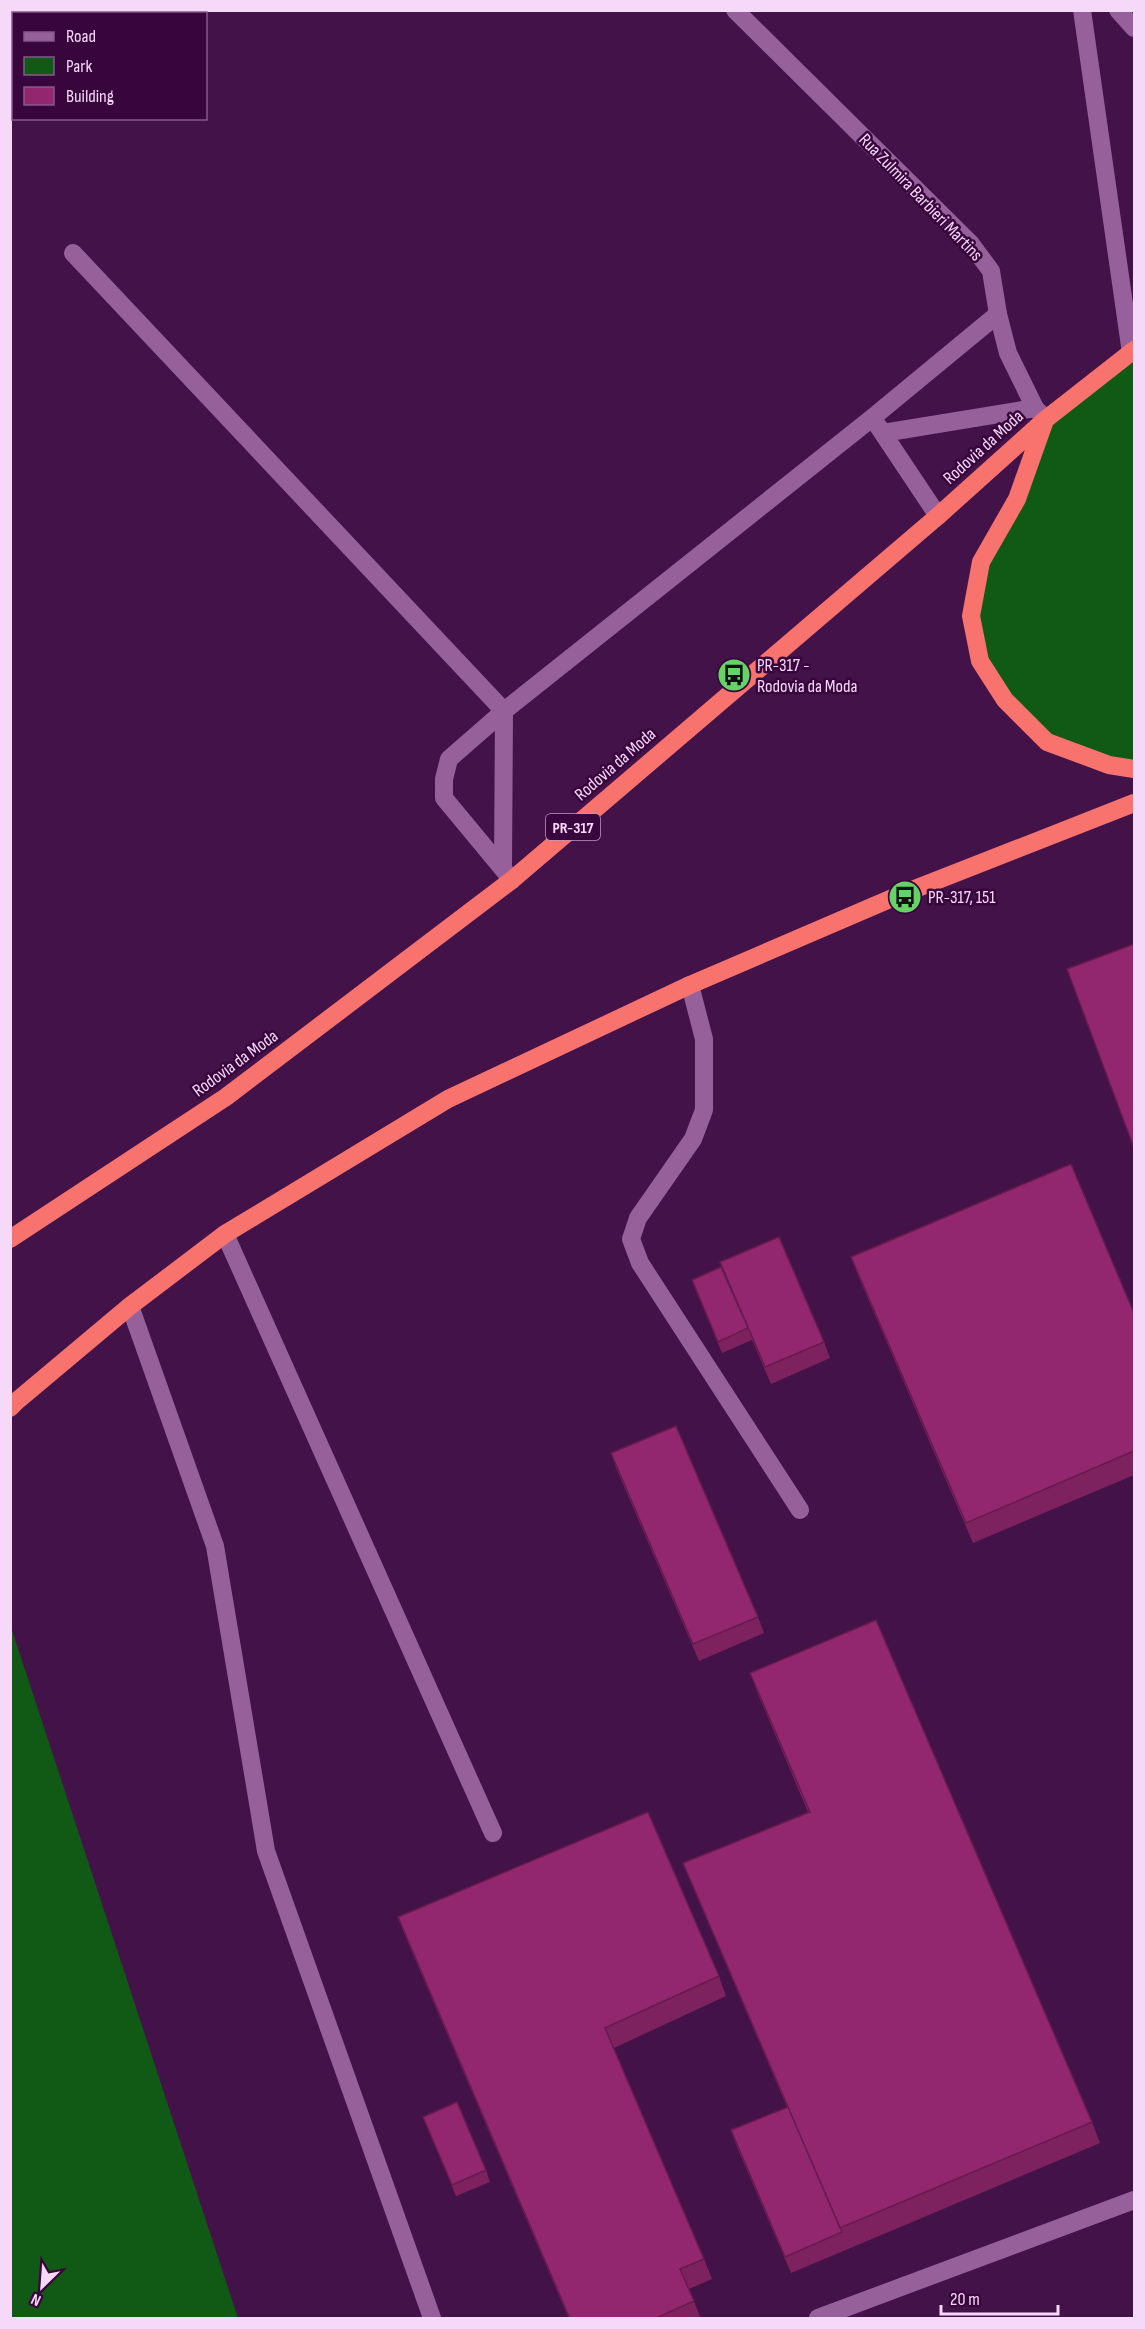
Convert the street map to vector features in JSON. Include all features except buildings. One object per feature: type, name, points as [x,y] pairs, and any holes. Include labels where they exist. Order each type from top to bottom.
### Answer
[{"type":"highway","name":"Rodovia da Moda","points":[[10,1239],[226,1097],[508,874],[938,516],[1040,413],[1133,352]]},
{"type":"highway","points":[[1040,413],[1017,499],[981,562],[971,616],[980,661],[1005,700],[1047,742],[1108,765],[1134,769]]},
{"type":"highway","points":[[10,1408],[130,1306],[225,1234],[448,1099],[690,985],[897,896],[1134,803]]},
{"type":"street","name":"Rua Zulmira Barbieri Martins","points":[[735,10],[971,244],[991,271],[998,314],[1008,353],[1040,413]]},
{"type":"street","points":[[1082,10],[1133,352]]},
{"type":"street","points":[[1118,10],[1134,27]]},
{"type":"street","points":[[73,254],[504,711],[508,874]]},
{"type":"street","points":[[508,874],[444,798],[444,779],[449,759],[504,711],[872,418],[998,314]]},
{"type":"street","points":[[883,433],[1040,413]]},
{"type":"street","points":[[872,418],[938,516]]},
{"type":"street","points":[[690,985],[704,1039],[704,1110],[693,1139],[638,1218],[631,1239],[640,1263],[800,1510]]},
{"type":"street","points":[[225,1234],[493,1833]]},
{"type":"street","points":[[130,1306],[215,1546],[266,1851],[432,2319]]},
{"type":"street","points":[[818,2319],[1134,2200]]},
{"type":"green space","points":[[1134,350],[1134,769],[1047,742],[1005,700],[971,616],[981,562],[1046,419]]},
{"type":"green space","points":[[11,1627],[238,2318],[11,2318]]},
{"type":"place","name":"PR-317 - Rodovia da Moda","points":[[734,675]]},
{"type":"place","name":"PR-317, 151","points":[[905,897]]}]
